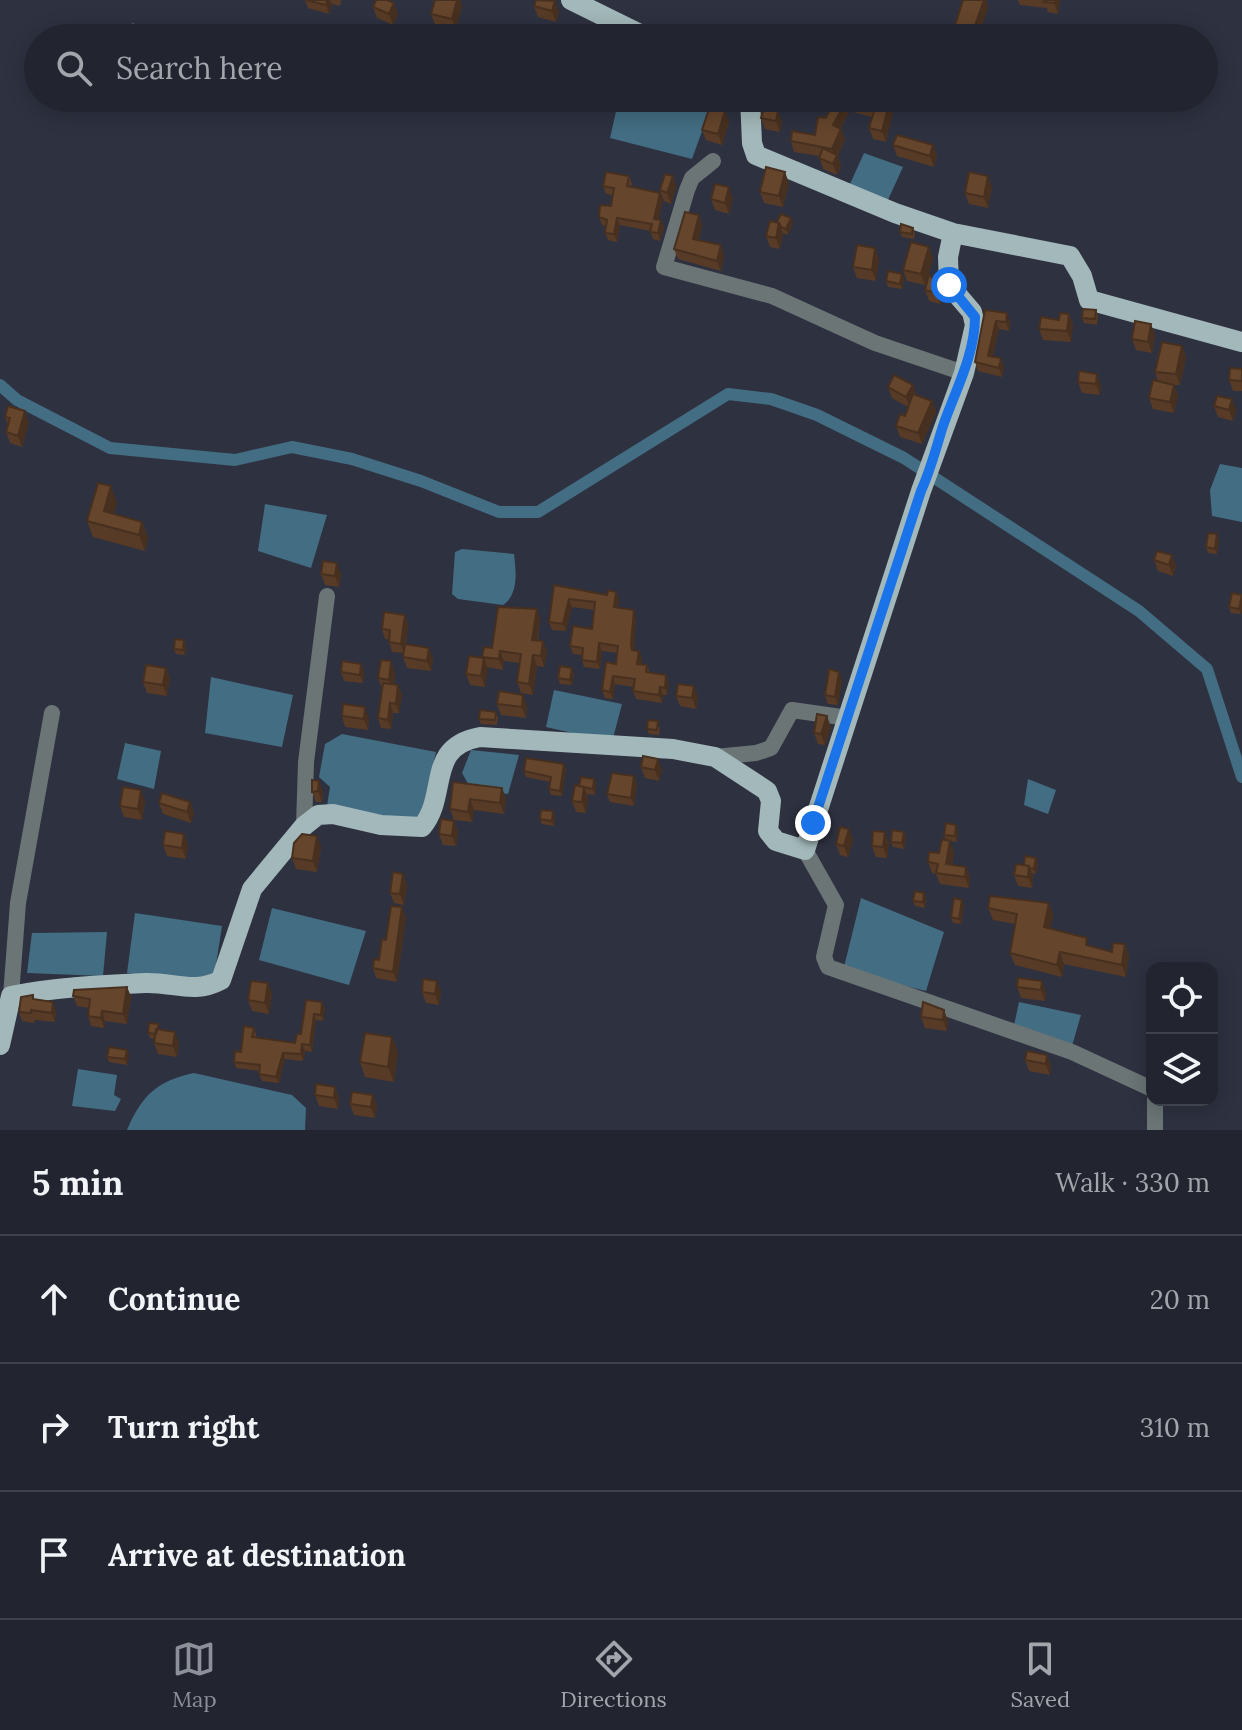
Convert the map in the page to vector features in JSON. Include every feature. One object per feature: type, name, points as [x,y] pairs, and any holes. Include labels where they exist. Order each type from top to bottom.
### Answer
[{"type":"main road","points":[[571,0],[620,24]]},
{"type":"main road","points":[[751,112],[752,143],[756,155],[895,213],[953,233],[1070,256],[1082,276],[1089,300],[1242,342]]},
{"type":"main road","points":[[0,1045],[11,996],[153,983],[196,989],[221,980],[252,889],[260,875],[304,826],[318,815],[333,814],[381,825],[422,827],[451,747],[472,739],[673,749],[715,757],[767,791],[771,801],[768,831],[776,841],[805,850],[921,491],[934,464],[943,427],[964,373],[975,317],[949,285],[948,257],[953,233]]},
{"type":"street","points":[[713,161],[692,178],[664,267],[772,296],[875,343],[964,373]]},
{"type":"street","points":[[304,826],[306,762],[327,596]]},
{"type":"street","points":[[715,757],[756,753],[771,748],[792,710],[848,718]]},
{"type":"street","points":[[11,996],[18,903],[52,713]]},
{"type":"street","points":[[805,850],[836,905],[824,957],[828,967],[1072,1052],[1146,1086]]},
{"type":"street","points":[[1155,1106],[1155,1130]]},
{"type":"water","points":[[616,112],[709,112],[692,159],[610,138]]},
{"type":"water","points":[[864,153],[903,167],[887,202],[850,184]]},
{"type":"water","points":[[1220,464],[1242,468],[1242,522],[1212,516],[1210,490]]},
{"type":"water","points":[[265,504],[327,515],[311,568],[258,551]]},
{"type":"water","points":[[462,549],[514,554],[514,589],[503,605],[458,599],[452,594],[455,552]]},
{"type":"water","points":[[211,677],[293,695],[282,747],[205,733]]},
{"type":"water","points":[[554,690],[622,704],[612,742],[546,727]]},
{"type":"water","points":[[342,734],[436,752],[420,822],[327,806],[330,787],[319,777],[325,744]]},
{"type":"water","points":[[125,743],[161,751],[154,789],[117,779]]},
{"type":"water","points":[[471,750],[519,755],[508,794],[470,787],[462,773]]},
{"type":"water","points":[[1028,779],[1056,790],[1048,814],[1024,805]]},
{"type":"water","points":[[861,898],[944,932],[926,991],[843,971]]},
{"type":"water","points":[[272,908],[366,931],[349,985],[259,960]]},
{"type":"water","points":[[135,913],[222,926],[213,984],[127,973]]},
{"type":"water","points":[[107,932],[103,976],[27,973],[32,933]]},
{"type":"water","points":[[1019,1002],[1081,1015],[1072,1046],[1013,1030]]},
{"type":"water","points":[[78,1069],[117,1075],[114,1095],[121,1099],[115,1111],[72,1106]]},
{"type":"water","points":[[194,1073],[292,1095],[306,1108],[305,1130],[127,1130],[152,1091],[170,1080]]},
{"type":"building","points":[[306,0],[327,0],[326,5]]},
{"type":"building","points":[[376,0],[394,3],[389,14],[373,7]]},
{"type":"building","points":[[435,0],[457,0],[452,19],[431,14]]},
{"type":"building","points":[[536,0],[555,1],[552,11],[534,6]]},
{"type":"building","points":[[963,0],[984,0],[975,24],[956,24]]},
{"type":"building","points":[[708,112],[725,112],[718,134],[702,130]]},
{"type":"building","points":[[763,112],[778,112],[776,121],[761,118]]},
{"type":"building","points":[[829,112],[840,112],[833,125],[841,129],[832,149],[791,141],[792,131],[815,135],[818,117],[826,118]]},
{"type":"building","points":[[874,112],[887,112],[882,131],[869,128]]},
{"type":"building","points":[[897,135],[933,145],[930,156],[893,145]]},
{"type":"building","points":[[823,148],[837,155],[833,164],[819,158]]},
{"type":"building","points":[[766,167],[785,172],[779,196],[760,192]]},
{"type":"building","points":[[606,172],[629,176],[627,186],[660,193],[654,219],[661,220],[658,233],[650,232],[652,224],[617,218],[614,234],[605,233],[607,220],[599,217],[600,205],[611,206],[614,188],[603,186]]},
{"type":"building","points":[[969,172],[988,176],[984,197],[965,193]]},
{"type":"building","points":[[665,174],[673,176],[667,193],[660,190]]},
{"type":"building","points":[[715,184],[729,187],[725,203],[711,199]]},
{"type":"building","points":[[685,212],[699,215],[693,239],[721,245],[717,261],[674,249]]},
{"type":"building","points":[[781,214],[791,218],[786,229],[777,222]]},
{"type":"building","points":[[770,221],[779,223],[776,238],[766,236]]},
{"type":"building","points":[[901,224],[913,228],[912,234],[900,232]]},
{"type":"building","points":[[911,242],[929,247],[921,274],[903,270]]},
{"type":"building","points":[[857,245],[875,248],[872,270],[853,267]]},
{"type":"building","points":[[888,271],[902,274],[900,284],[886,281]]},
{"type":"building","points":[[929,274],[938,286],[936,293],[925,290]]},
{"type":"building","points":[[1083,309],[1096,310],[1095,319],[1082,318]]},
{"type":"building","points":[[985,310],[1007,313],[1006,322],[996,321],[988,356],[1001,358],[999,368],[975,362]]},
{"type":"building","points":[[1060,313],[1069,314],[1067,331],[1039,329],[1041,317],[1059,320]]},
{"type":"building","points":[[1135,321],[1151,324],[1148,342],[1132,339]]},
{"type":"building","points":[[1162,342],[1182,346],[1176,374],[1155,372]]},
{"type":"building","points":[[1230,368],[1242,369],[1242,381],[1229,380]]},
{"type":"building","points":[[1079,371],[1097,374],[1096,384],[1078,382]]},
{"type":"building","points":[[894,375],[913,385],[906,397],[888,387]]},
{"type":"building","points":[[1153,380],[1174,385],[1170,402],[1149,398]]},
{"type":"building","points":[[913,394],[932,401],[918,433],[896,426],[900,414],[905,416]]},
{"type":"building","points":[[1217,396],[1232,399],[1229,410],[1214,406]]},
{"type":"building","points":[[8,406],[25,411],[18,436],[6,432],[10,418],[5,417]]},
{"type":"building","points":[[98,483],[111,486],[104,511],[142,522],[139,535],[87,521]]},
{"type":"building","points":[[1208,533],[1217,534],[1215,549],[1206,547]]},
{"type":"building","points":[[1157,551],[1172,555],[1169,565],[1154,560]]},
{"type":"building","points":[[323,561],[337,563],[335,576],[321,574]]},
{"type":"building","points":[[554,585],[607,595],[608,590],[616,592],[614,607],[634,610],[632,650],[639,651],[637,664],[647,665],[646,672],[666,675],[665,688],[660,687],[659,695],[633,691],[635,679],[613,676],[610,692],[602,690],[606,662],[616,664],[618,646],[599,643],[597,662],[582,660],[583,648],[570,646],[573,626],[592,629],[595,602],[569,599],[563,624],[549,622]]},
{"type":"building","points":[[1232,593],[1242,595],[1239,609],[1229,607]]},
{"type":"building","points":[[498,607],[537,609],[532,640],[543,641],[541,656],[533,655],[529,684],[517,682],[521,654],[500,651],[499,659],[482,657],[484,647],[492,648]]},
{"type":"building","points":[[384,612],[405,615],[401,644],[389,642],[390,630],[382,629]]},
{"type":"building","points":[[175,639],[184,640],[183,650],[174,649]]},
{"type":"building","points":[[405,644],[429,648],[427,661],[403,657]]},
{"type":"building","points":[[469,656],[484,658],[481,676],[466,674]]},
{"type":"building","points":[[381,660],[391,661],[389,680],[378,678]]},
{"type":"building","points":[[342,661],[361,664],[360,675],[341,672]]},
{"type":"building","points":[[146,665],[166,668],[163,685],[143,682]]},
{"type":"building","points":[[560,666],[572,668],[570,680],[558,678]]},
{"type":"building","points":[[829,669],[839,672],[835,697],[825,695]]},
{"type":"building","points":[[383,683],[398,685],[396,704],[390,703],[388,720],[378,718]]},
{"type":"building","points":[[678,684],[694,686],[692,698],[676,696]]},
{"type":"building","points":[[499,691],[523,695],[522,707],[497,704]]},
{"type":"building","points":[[343,704],[365,707],[364,719],[342,716]]},
{"type":"building","points":[[480,710],[496,712],[495,720],[479,719]]},
{"type":"building","points":[[817,714],[827,716],[821,734],[814,733]]},
{"type":"building","points":[[648,720],[658,721],[657,730],[647,729]]},
{"type":"building","points":[[643,756],[658,759],[655,770],[641,767]]},
{"type":"building","points":[[526,758],[564,764],[560,791],[549,789],[551,777],[524,771]]},
{"type":"building","points":[[612,773],[634,776],[631,798],[607,794]]},
{"type":"building","points":[[581,777],[594,779],[593,789],[579,786]]},
{"type":"building","points":[[312,780],[319,781],[318,791],[312,792]]},
{"type":"building","points":[[453,782],[502,788],[500,803],[470,799],[468,812],[450,809]]},
{"type":"building","points":[[575,785],[584,787],[582,802],[572,801]]},
{"type":"building","points":[[123,787],[141,790],[138,809],[120,806]]},
{"type":"building","points":[[162,793],[190,802],[187,812],[159,803]]},
{"type":"building","points":[[541,810],[553,811],[552,821],[540,819]]},
{"type":"building","points":[[441,819],[454,821],[452,836],[439,834]]},
{"type":"building","points":[[946,823],[956,825],[955,836],[944,835]]},
{"type":"building","points":[[840,827],[849,829],[844,846],[836,844]]},
{"type":"building","points":[[892,830],[904,832],[902,843],[891,842]]},
{"type":"building","points":[[165,831],[184,834],[182,848],[163,845]]},
{"type":"building","points":[[873,831],[885,832],[883,847],[872,846]]},
{"type":"building","points":[[302,834],[317,836],[313,861],[292,858],[294,843]]},
{"type":"building","points":[[942,839],[950,841],[946,864],[966,867],[965,877],[936,873],[938,864],[928,862],[929,852],[939,853]]},
{"type":"building","points":[[1025,856],[1036,858],[1034,869],[1024,865]]},
{"type":"building","points":[[1016,864],[1029,866],[1028,877],[1014,875]]},
{"type":"building","points":[[393,872],[403,874],[400,894],[390,893]]},
{"type":"building","points":[[915,891],[924,893],[923,902],[913,901]]},
{"type":"building","points":[[990,896],[1049,903],[1044,927],[1087,938],[1086,945],[1112,952],[1113,943],[1125,944],[1122,965],[1060,952],[1057,965],[1010,953],[1017,914],[988,908]]},
{"type":"building","points":[[954,898],[962,900],[959,919],[951,917]]},
{"type":"building","points":[[391,906],[402,907],[393,972],[373,968],[374,959],[379,960],[382,939],[386,940]]},
{"type":"building","points":[[1018,978],[1042,981],[1041,990],[1017,987]]},
{"type":"building","points":[[423,979],[437,981],[435,994],[422,992]]},
{"type":"building","points":[[251,981],[268,983],[265,1003],[248,1000]]},
{"type":"building","points":[[127,987],[123,1014],[102,1011],[101,1018],[88,1016],[90,999],[73,996],[74,990]]},
{"type":"building","points":[[33,995],[33,999],[53,1002],[52,1013],[19,1012],[21,997]]},
{"type":"building","points":[[306,1000],[322,1002],[321,1015],[314,1014],[310,1045],[302,1044],[301,1054],[283,1053],[276,1077],[259,1074],[260,1065],[234,1062],[235,1051],[241,1052],[244,1026],[254,1028],[252,1037],[295,1043],[297,1034],[301,1034]]},
{"type":"building","points":[[923,1002],[944,1010],[943,1020],[921,1017]]},
{"type":"building","points":[[149,1023],[159,1024],[156,1034],[148,1033]]},
{"type":"building","points":[[156,1029],[175,1032],[173,1046],[154,1043]]},
{"type":"building","points":[[365,1033],[392,1037],[388,1067],[360,1062]]},
{"type":"building","points":[[109,1047],[127,1050],[125,1059],[107,1057]]},
{"type":"building","points":[[1027,1051],[1047,1055],[1046,1064],[1025,1060]]},
{"type":"building","points":[[316,1084],[335,1087],[334,1098],[315,1095]]},
{"type":"building","points":[[352,1092],[373,1095],[371,1107],[350,1104]]},
{"type":"waterway","points":[[0,385],[17,400],[110,448],[235,460],[292,447],[352,459],[421,481],[499,512],[538,512],[728,394],[771,399],[817,415],[904,458],[1139,611],[1207,669],[1242,777]]},
{"type":"route","points":[[813,823],[921,491],[934,464],[943,427],[964,373],[975,317],[949,285]]}]
